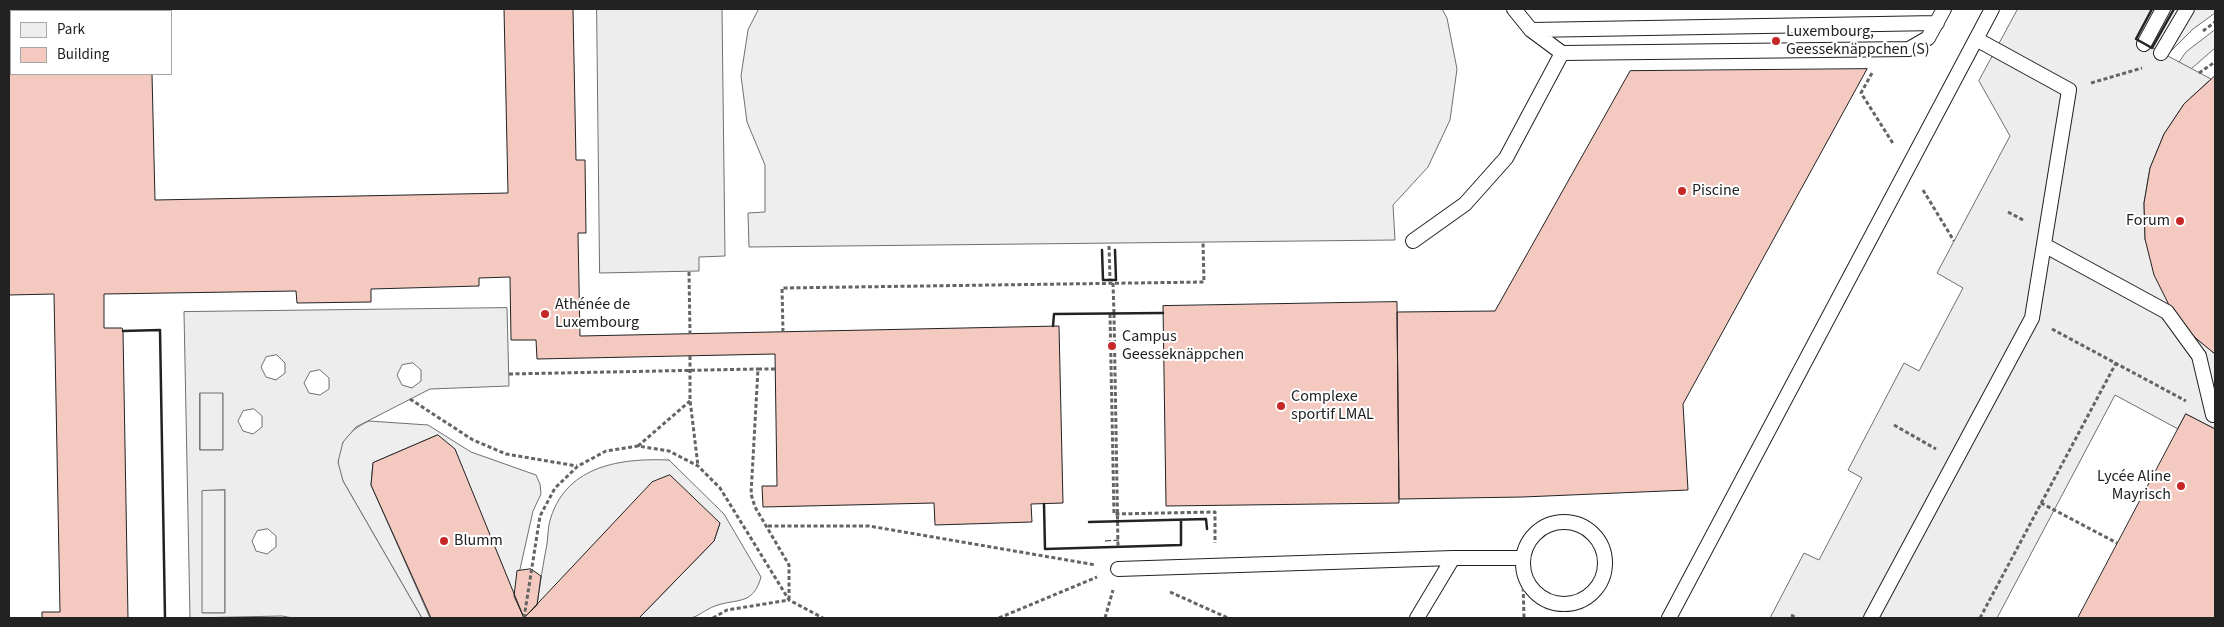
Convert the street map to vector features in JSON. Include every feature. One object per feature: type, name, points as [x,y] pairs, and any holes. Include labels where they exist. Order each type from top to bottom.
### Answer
[{"type":"lane","points":[[1514,9],[1531,30],[1562,53],[1910,49],[1928,38],[1944,9]]},
{"type":"lane","points":[[1669,618],[1992,9]]},
{"type":"lane","points":[[2144,44],[2163,9]]},
{"type":"lane","points":[[2162,53],[2187,9]]},
{"type":"lane","points":[[1531,30],[1937,23]]},
{"type":"lane","points":[[1871,618],[2032,318],[2069,90],[1976,39]]},
{"type":"lane","points":[[1413,242],[1465,204],[1506,158],[1562,53]]},
{"type":"lane","points":[[2044,245],[2167,312],[2199,356],[2213,415]]},
{"type":"lane","points":[[1561,521],[1576,523],[1588,529],[1598,540],[1604,553],[1605,567],[1601,581],[1592,593],[1580,601],[1566,605],[1552,603],[1539,597],[1529,586],[1523,573],[1522,558],[1526,544],[1535,532],[1547,524],[1561,521]]},
{"type":"lane","points":[[1118,569],[1453,558],[1522,558]]},
{"type":"lane","points":[[1417,618],[1453,558]]},
{"type":"path","points":[[2199,72],[2215,62]]},
{"type":"path","points":[[2008,212],[2027,223]]},
{"type":"path","points":[[1948,233],[1954,241]]},
{"type":"path","points":[[783,332],[782,288],[1204,282],[1203,242]]},
{"type":"path","points":[[1109,246],[1118,547]]},
{"type":"path","points":[[689,272],[690,334]]},
{"type":"path","points":[[1112,314],[1114,514],[1215,512],[1215,528]]},
{"type":"path","points":[[2032,318],[2213,415]]},
{"type":"path","points":[[690,356],[690,400],[698,466]]},
{"type":"path","points":[[1980,618],[2116,363]]},
{"type":"path","points":[[758,369],[751,494],[755,507],[768,526],[789,565],[790,600]]},
{"type":"path","points":[[509,374],[775,369]]},
{"type":"path","points":[[410,400],[473,440],[506,454],[578,466]]},
{"type":"path","points":[[638,446],[690,400]]},
{"type":"path","points":[[1894,425],[1914,437]]},
{"type":"path","points":[[524,618],[540,516],[555,488],[578,466],[606,451],[638,446],[669,451],[698,466],[720,488],[790,600],[823,618]]},
{"type":"path","points":[[2041,503],[2118,543]]},
{"type":"path","points":[[768,526],[869,526],[1118,569]]},
{"type":"path","points":[[999,618],[1118,569]]},
{"type":"path","points":[[1523,573],[1524,618]]},
{"type":"path","points":[[1105,618],[1113,592]]},
{"type":"path","points":[[1169,592],[1228,618]]},
{"type":"path","points":[[713,618],[727,610],[790,600]]},
{"type":"path","points":[[1791,615],[1797,618]]},
{"type":"green space","points":[[759,9],[1442,9],[1447,18],[1457,69],[1450,120],[1428,167],[1393,205],[1395,240],[749,247],[748,213],[765,212],[765,165],[747,122],[741,76],[748,30]]},
{"type":"green space","points":[[2174,9],[2215,9],[2215,13],[2193,29],[2166,56],[2152,48]]},
{"type":"green space","points":[[2215,30],[2215,48],[2191,69],[2179,62],[2186,52]]},
{"type":"green space","points":[[223,392],[223,450],[200,450],[200,393]]},
{"type":"green space","points":[[369,421],[428,425],[471,452],[536,475],[540,484],[541,494],[533,511],[514,596],[438,435],[373,463],[371,485],[430,618],[422,618],[343,481],[339,469],[338,455],[343,442],[352,432]]},
{"type":"green space","points":[[669,460],[724,514],[761,577],[754,593],[743,599],[715,606],[691,618],[639,618],[714,541],[720,523],[537,605],[550,520],[559,500],[570,486],[583,476],[615,463]]},
{"type":"green space","points":[[202,490],[225,490],[225,613],[201,613]]},
{"type":"shaded area","points":[[597,9],[722,9],[725,256],[699,257],[699,271],[600,273]]},
{"type":"shaded area","points":[[2018,9],[2152,9],[2136,39],[2211,79],[2184,104],[2164,134],[2150,168],[2144,203],[2145,239],[2192,335],[2215,354],[2215,429],[2186,414],[2178,429],[2115,395],[1997,618],[1770,618],[1804,553],[1819,560],[1862,478],[1848,470],[1904,363],[1919,371],[1963,288],[1937,273],[2010,136],[1979,81]]},
{"type":"shaded area","points":[[507,308],[509,386],[430,389],[356,427],[343,442],[338,462],[343,481],[422,618],[293,618],[282,616],[190,618],[184,312]],"holes":[[[277,355],[285,363],[285,373],[276,380],[266,377],[261,367],[266,357]],[[413,363],[421,370],[421,381],[412,388],[402,385],[397,375],[402,365]],[[320,370],[329,378],[329,389],[320,395],[309,393],[304,383],[310,372]],[[200,393],[223,393],[223,450],[200,450]],[[254,409],[262,416],[262,427],[253,434],[243,431],[238,421],[243,411]],[[225,490],[225,613],[202,613],[202,491]],[[268,529],[276,536],[276,547],[267,554],[256,551],[252,541],[257,531]]]},
{"type":"building","name":"Athénée de Luxembourg","points":[[9,9],[151,10],[10,10],[10,75],[152,75],[155,200],[508,193],[504,9],[573,9],[576,160],[585,160],[586,233],[578,233],[580,336],[1059,326],[1063,503],[1031,504],[1032,522],[935,525],[934,503],[763,507],[762,486],[777,486],[775,354],[537,359],[536,340],[511,340],[510,277],[479,278],[479,286],[371,289],[371,302],[297,303],[296,291],[104,294],[104,328],[122,328],[123,331],[128,618],[42,618],[42,612],[60,612],[54,294],[9,295]]},
{"type":"building","name":"Piscine","points":[[1867,69],[1683,404],[1688,490],[1523,497],[1399,499],[1397,312],[1495,311],[1630,71]]},
{"type":"building","name":"Forum","points":[[2215,76],[2215,354],[2192,335],[2170,307],[2154,275],[2145,239],[2144,203],[2150,168],[2164,134],[2184,104]]},
{"type":"building","name":"Complexe sportif LMAL","points":[[1397,302],[1399,503],[1166,506],[1163,306]]},
{"type":"building","name":"Lycée Aline Mayrisch","points":[[2186,414],[2215,429],[2215,617],[2078,618]]},
{"type":"building","name":"Blumm","points":[[438,435],[455,449],[524,618],[431,618],[371,485],[373,463]]},
{"type":"building","points":[[670,475],[720,523],[714,541],[639,618],[524,618],[652,482]]},
{"type":"building","points":[[531,569],[541,576],[537,605],[524,618],[514,596],[517,571]]},
{"type":"fence","points":[[1105,541],[1119,540]]},
{"type":"wall","points":[[2152,9],[2136,39],[2152,48],[2174,9]]},
{"type":"wall","points":[[1102,250],[1103,280],[1116,280],[1115,250]]},
{"type":"wall","points":[[1053,326],[1054,314],[1163,313]]},
{"type":"wall","points":[[123,331],[160,330],[165,618]]},
{"type":"wall","points":[[1044,504],[1045,549],[1181,545],[1181,520]]},
{"type":"wall","points":[[1089,522],[1206,519],[1207,529]]},
{"type":"place","name":"Luxembourg, Geesseknäppchen (S)","points":[[1776,41]]},
{"type":"place","name":"Piscine","points":[[1682,191]]},
{"type":"place","name":"Forum","points":[[2180,221]]},
{"type":"place","name":"Athénée de Luxembourg","points":[[545,314]]},
{"type":"place","name":"Campus Geesseknäppchen","points":[[1112,346]]},
{"type":"place","name":"Complexe sportif LMAL","points":[[1281,406]]},
{"type":"place","name":"Lycée Aline Mayrisch","points":[[2181,486]]},
{"type":"place","name":"Blumm","points":[[444,541]]}]
